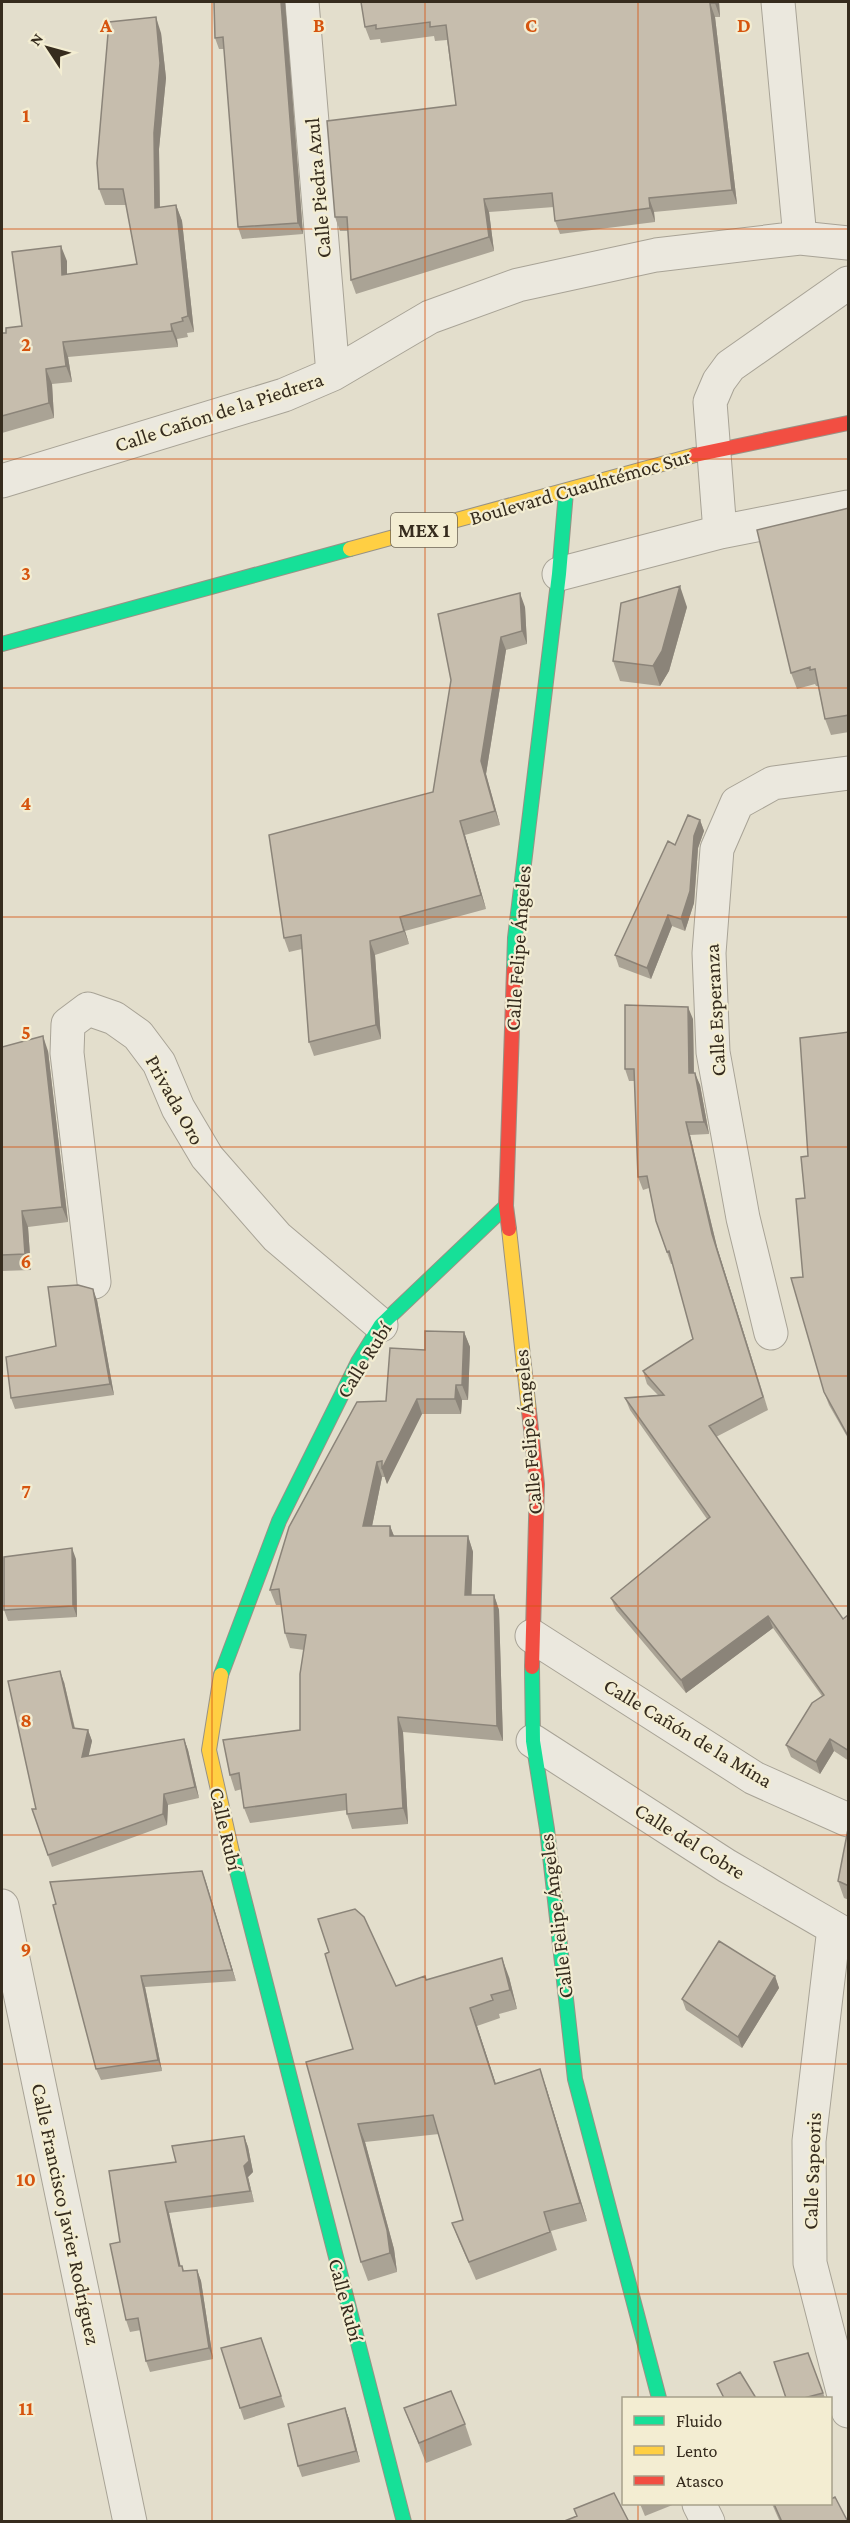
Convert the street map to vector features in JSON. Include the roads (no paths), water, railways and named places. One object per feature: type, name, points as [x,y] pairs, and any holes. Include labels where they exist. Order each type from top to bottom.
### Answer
[{"type":"street","name":"Calle Piedra Azul","points":[[302,2],[333,374]]},
{"type":"street","points":[[778,2],[800,238]]},
{"type":"street","name":"Calle Cañon de la Piedrera","points":[[2,481],[284,395],[333,374],[430,317],[518,285],[656,255],[800,238],[849,243]]},
{"type":"street","points":[[720,532],[710,402],[719,381],[730,366],[849,283]]},
{"type":"street","name":"Boulevard Cuauhtémoc Sur","points":[[2,644],[566,492],[712,450],[849,423]]},
{"type":"street","name":"Calle Felipe Ángeles","points":[[566,492],[559,574],[515,938],[506,1206],[537,1484],[532,1636],[533,1742],[547,1829],[575,2079],[659,2397]]},
{"type":"street","points":[[559,574],[720,532],[849,507]]},
{"type":"street","name":"Calle Esperanza","points":[[771,1334],[743,1218],[712,1052],[709,952],[717,849],[737,803],[773,783],[849,773]]},
{"type":"street","name":"Privada Oro","points":[[94,1282],[67,1053],[68,1024],[88,1009],[114,1018],[138,1035],[159,1063],[178,1108],[207,1157],[277,1237],[381,1325]]},
{"type":"street","name":"Calle Rubí","points":[[404,2522],[218,1800],[209,1750],[218,1683],[279,1521],[358,1362],[381,1325],[506,1206]]},
{"type":"street","name":"Calle Cañón de la Mina","points":[[532,1636],[754,1778],[849,1820]]},
{"type":"street","name":"Calle del Cobre","points":[[533,1742],[728,1866],[841,1932]]},
{"type":"street","name":"Calle Francisco Javier Rodríguez","points":[[2,1906],[130,2522]]},
{"type":"street","name":"Calle Sapeoris","points":[[841,1932],[809,2140],[810,2263],[849,2411]]},
{"type":"street","points":[[700,2505],[708,2522]]}]
